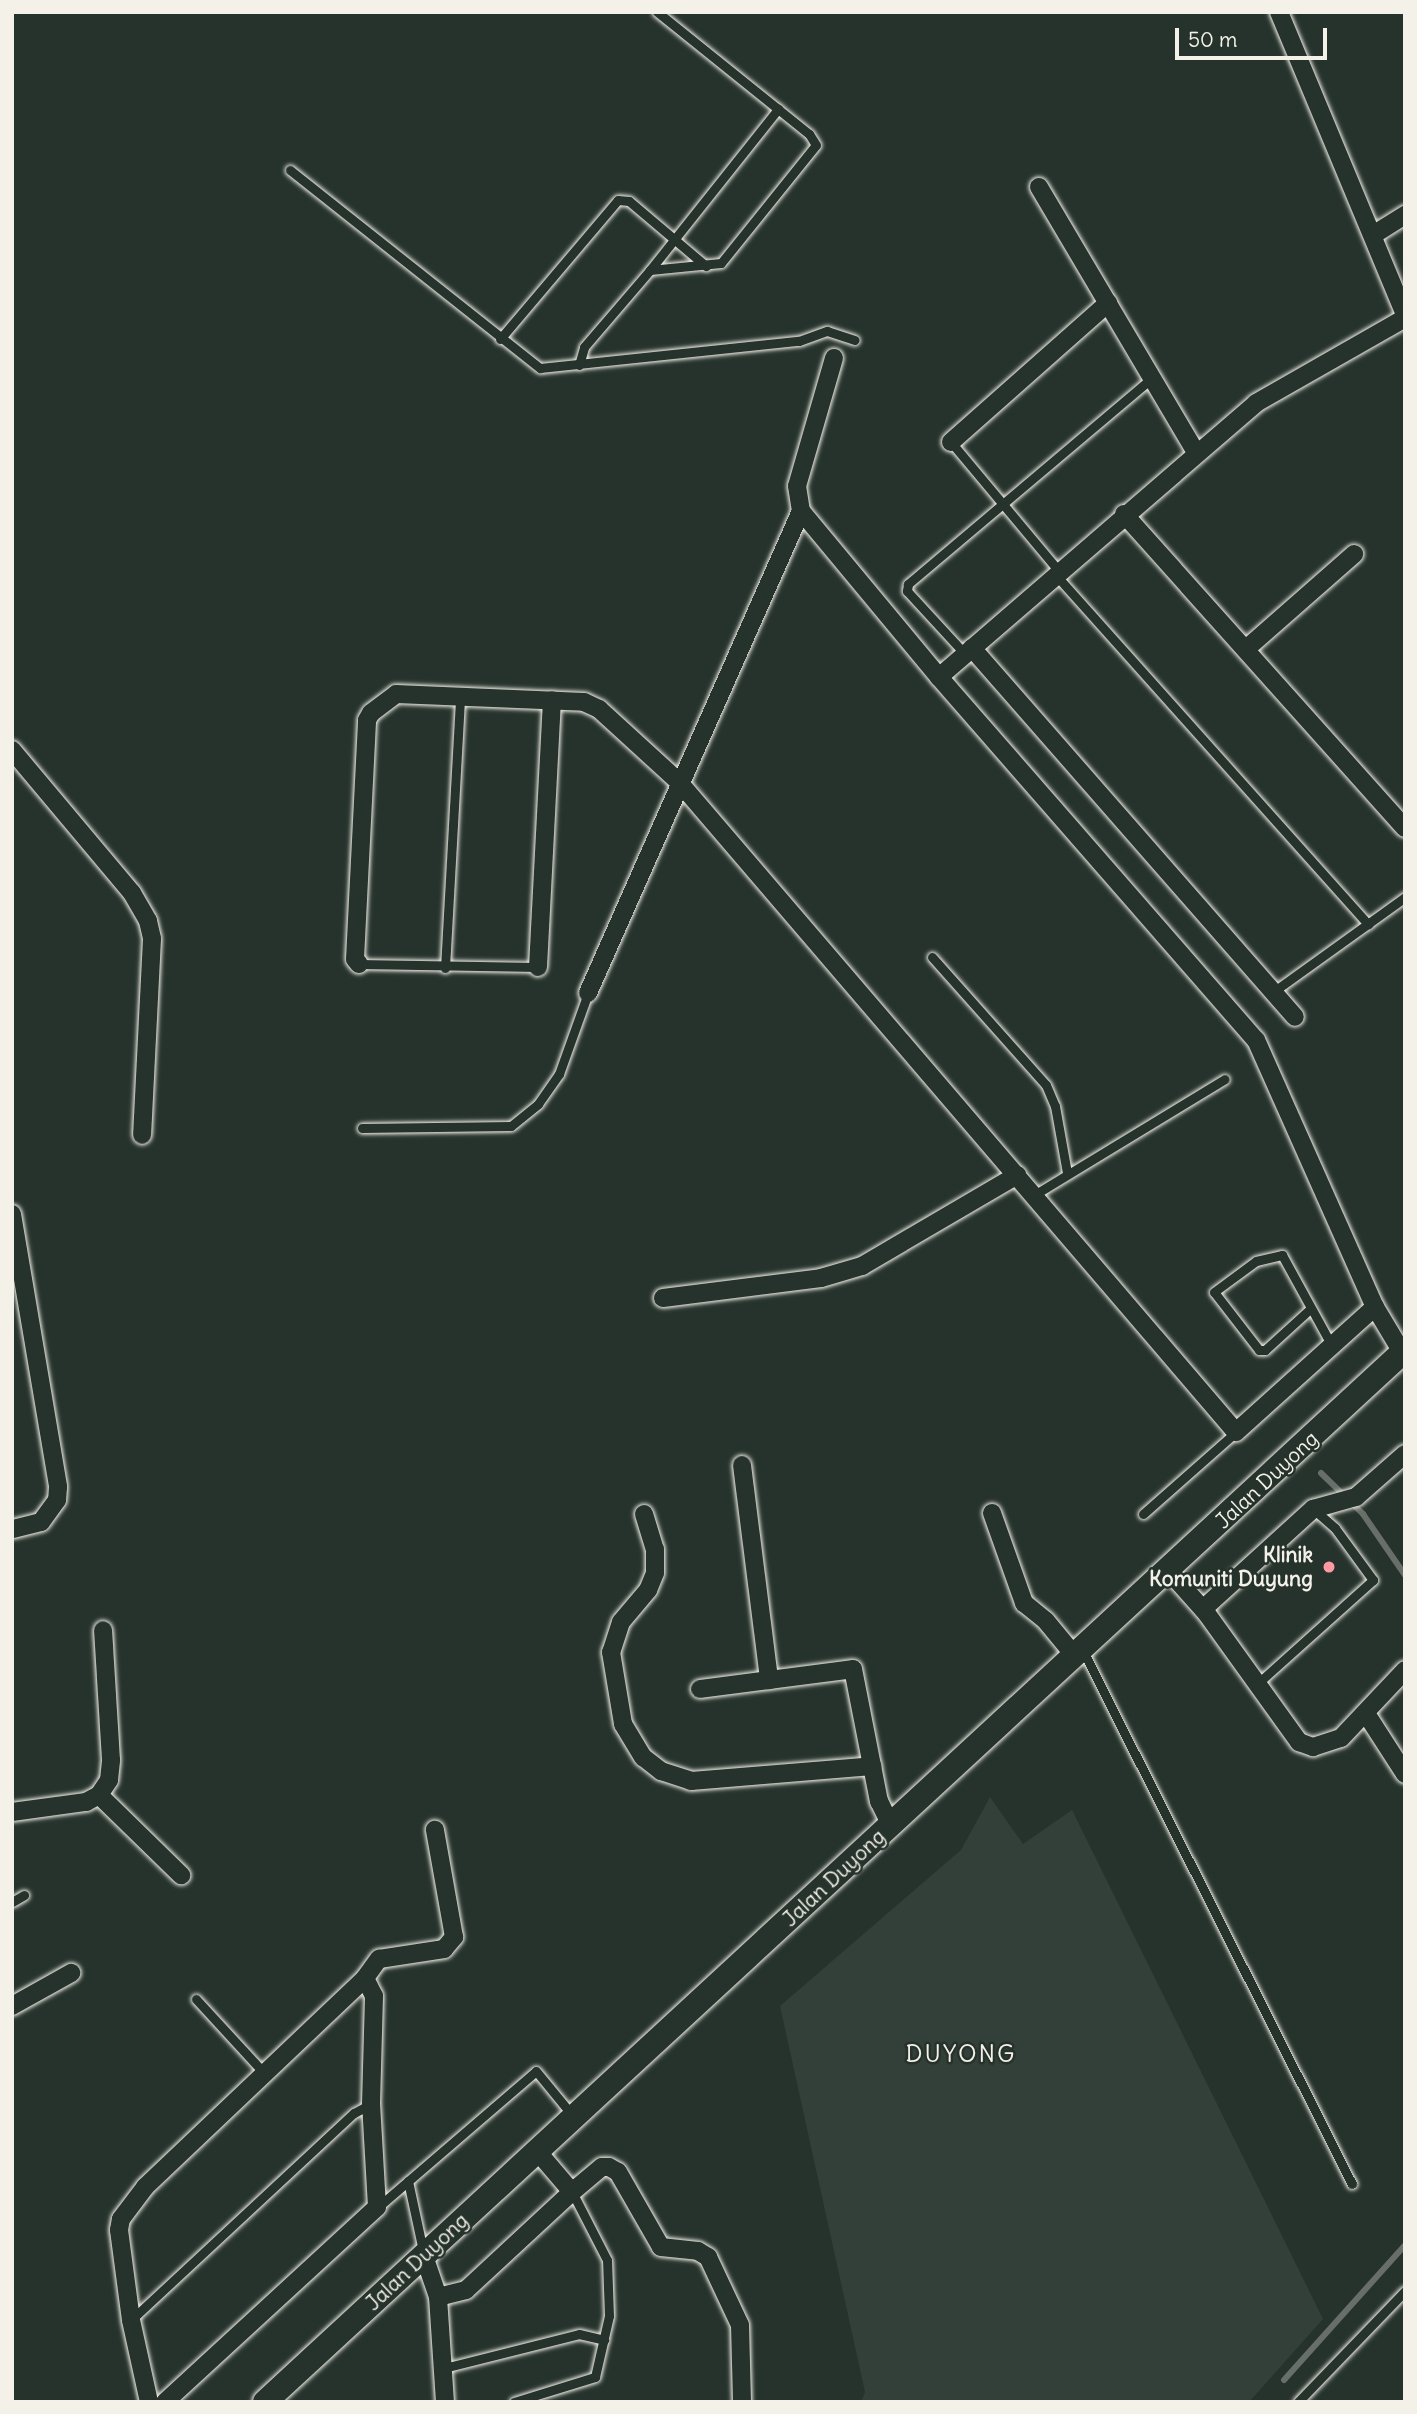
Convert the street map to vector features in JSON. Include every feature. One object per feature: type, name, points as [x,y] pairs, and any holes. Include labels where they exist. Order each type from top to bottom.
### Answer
[{"type":"main road","name":"Jalan Duyong","points":[[265,2402],[1404,1353]]},
{"type":"street","points":[[939,677],[1195,451],[1256,402],[1405,316],[1279,12]]},
{"type":"street","points":[[1039,187],[1195,451]]},
{"type":"street","points":[[1373,235],[1405,215]]},
{"type":"street","points":[[951,442],[1108,303]]},
{"type":"street","points":[[834,358],[797,486],[801,511],[939,677],[1256,1040],[1375,1307],[1404,1353]]},
{"type":"street","points":[[588,993],[682,775],[801,511]]},
{"type":"street","points":[[1124,514],[1405,828]]},
{"type":"street","points":[[1246,649],[1354,554]]},
{"type":"street","points":[[968,651],[1295,1017]]},
{"type":"street","points":[[359,964],[355,959],[367,720],[396,694],[584,702],[599,709],[682,775],[1236,1432],[1375,1307]]},
{"type":"street","points":[[538,967],[552,700]]},
{"type":"street","points":[[15,760],[78,829],[141,907],[152,939],[142,1135]]},
{"type":"street","points":[[663,1298],[821,1278],[862,1266],[1017,1175]]},
{"type":"street","points":[[12,1214],[58,1487],[57,1500],[41,1522],[12,1529]]},
{"type":"street","points":[[1203,1609],[1313,1509],[1347,1499],[1405,1454]]},
{"type":"street","points":[[742,1465],[769,1680]]},
{"type":"street","points":[[992,1513],[1024,1603],[1079,1653]]},
{"type":"street","points":[[644,1514],[655,1549],[655,1573],[648,1590],[621,1622],[611,1652],[623,1724],[643,1757],[661,1771],[691,1781],[872,1766]]},
{"type":"street","points":[[1168,1570],[1203,1609],[1290,1735],[1312,1747],[1341,1738],[1367,1715],[1405,1670]]},
{"type":"street","points":[[12,1812],[86,1802],[99,1795],[108,1780],[111,1760],[103,1630]]},
{"type":"street","points":[[701,1689],[853,1669],[878,1801],[891,1826]]},
{"type":"street","points":[[1367,1715],[1405,1774]]},
{"type":"street","points":[[99,1795],[181,1875]]},
{"type":"street","points":[[149,2402],[131,2320],[119,2230],[121,2219],[145,2187],[365,1978],[379,1959],[444,1949],[454,1937],[435,1830]]},
{"type":"street","points":[[12,2006],[71,1973]]},
{"type":"street","points":[[165,2402],[377,2207],[371,2104],[374,1996],[365,1978]]},
{"type":"street","points":[[537,2151],[572,2192]]},
{"type":"street","points":[[438,2297],[466,2290],[601,2167],[618,2172],[662,2247],[698,2251],[708,2257],[740,2325],[742,2402]]},
{"type":"street","points":[[424,2256],[438,2297],[445,2402]]},
{"type":"lane","points":[[650,270],[717,265],[732,251],[815,149],[809,134],[657,12]]},
{"type":"lane","points":[[579,365],[584,347],[779,110]]},
{"type":"lane","points":[[290,170],[500,339],[540,368],[799,341],[827,331],[855,340]]},
{"type":"lane","points":[[500,339],[618,200],[629,201],[706,267]]},
{"type":"lane","points":[[968,651],[907,587],[1152,378]]},
{"type":"lane","points":[[951,442],[1057,573],[1368,923]]},
{"type":"lane","points":[[445,968],[460,697]]},
{"type":"lane","points":[[1273,992],[1405,897]]},
{"type":"lane","points":[[932,957],[1046,1084],[1055,1106],[1068,1173]]},
{"type":"lane","points":[[359,964],[445,968],[538,967]]},
{"type":"lane","points":[[362,1128],[510,1126],[538,1104],[559,1074],[588,993]]},
{"type":"lane","points":[[1034,1195],[1224,1079]]},
{"type":"lane","points":[[1310,1309],[1265,1350],[1259,1350],[1214,1297],[1216,1288],[1256,1261],[1282,1255],[1332,1346]]},
{"type":"lane","points":[[1143,1514],[1236,1432]]},
{"type":"lane","points":[[1256,1685],[1373,1580],[1335,1528],[1313,1509]]},
{"type":"lane","points":[[1079,1653],[1352,2184]]},
{"type":"lane","points":[[12,1902],[24,1895]]},
{"type":"lane","points":[[196,1999],[265,2074]]},
{"type":"lane","points":[[377,2207],[536,2071],[574,2117]]},
{"type":"lane","points":[[131,2320],[354,2113],[371,2104]]},
{"type":"lane","points":[[408,2181],[424,2256]]},
{"type":"lane","points":[[514,2402],[595,2377],[609,2316],[607,2260],[572,2192]]},
{"type":"lane","points":[[1298,2402],[1405,2291]]},
{"type":"lane","points":[[444,2368],[579,2334],[604,2340]]},
{"type":"shaded area","points":[[990,1797],[1023,1844],[1072,1810],[1323,2319],[1249,2402],[861,2402],[865,2392],[780,2006],[961,1850]]},
{"type":"waterway","points":[[1321,1473],[1363,1514],[1405,1575]]},
{"type":"waterway","points":[[1284,2380],[1405,2245]]},
{"type":"place","name":"Klinik Komuniti Duyung","points":[[1329,1567]]},
{"type":"district","name":"DUYONG","points":[[961,2054]]}]
